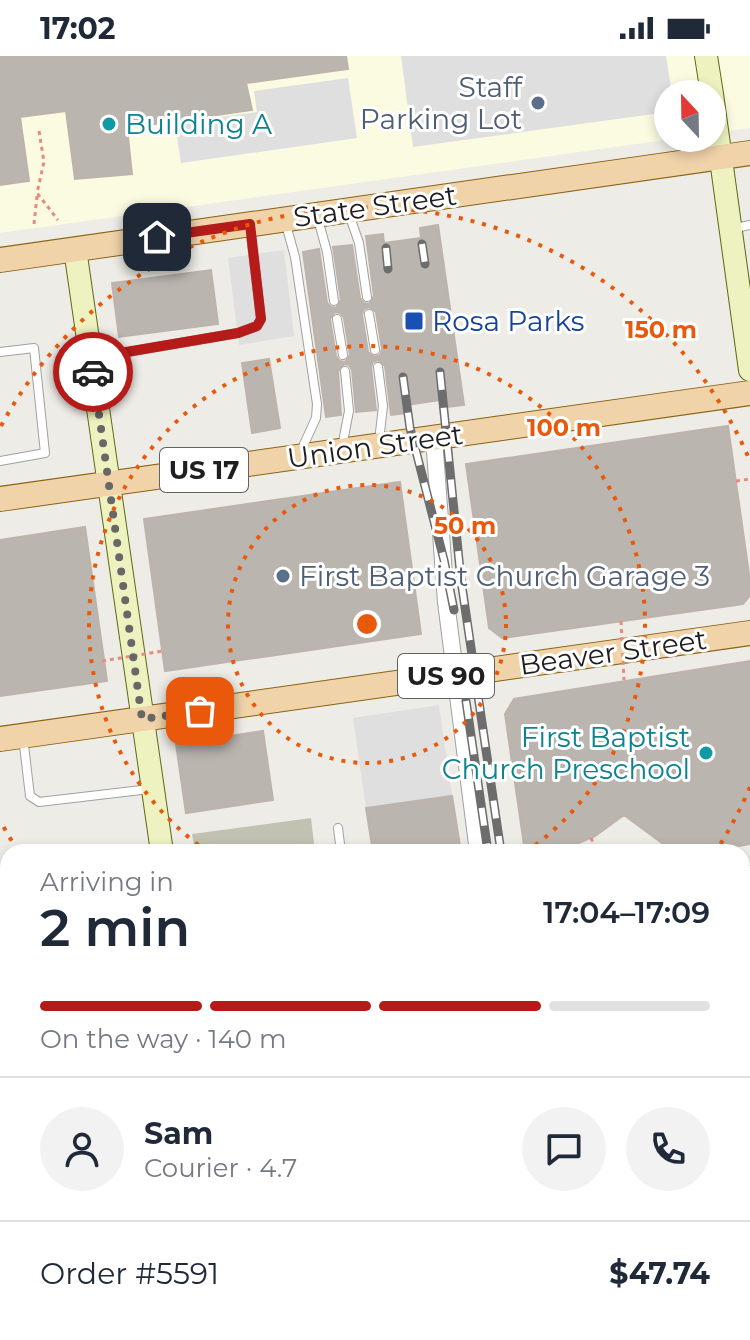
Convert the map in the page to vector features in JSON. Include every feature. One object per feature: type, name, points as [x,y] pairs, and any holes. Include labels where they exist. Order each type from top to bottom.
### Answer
[{"type":"main road","name":"State Street","points":[[0,260],[750,153]]},
{"type":"main road","name":"Union Street","points":[[0,499],[750,393]]},
{"type":"main road","name":"Beaver Street","points":[[11,738],[750,633]]},
{"type":"street","points":[[706,56],[710,80]]},
{"type":"street","points":[[720,152],[740,227],[750,370]]},
{"type":"street","points":[[75,249],[161,844]]},
{"type":"street","points":[[434,438],[446,602],[477,844]]},
{"type":"lane","points":[[348,209],[359,243],[367,297]]},
{"type":"lane","points":[[317,214],[327,252],[334,301]]},
{"type":"lane","points":[[284,218],[295,257],[317,404],[316,418],[298,457]]},
{"type":"lane","points":[[91,358],[238,333],[257,326],[261,319],[250,224]]},
{"type":"lane","points":[[369,314],[375,350]]},
{"type":"lane","points":[[337,319],[343,355]]},
{"type":"lane","points":[[0,352],[34,348],[45,453],[0,461]]},
{"type":"lane","points":[[378,367],[383,406],[378,446]]},
{"type":"lane","points":[[340,452],[349,411],[345,371]]},
{"type":"lane","points":[[11,738],[30,796],[39,802],[153,788]]},
{"type":"lane","points":[[338,828],[340,844]]},
{"type":"path","points":[[34,224],[44,162],[39,131]]},
{"type":"path","points":[[38,194],[58,220]]},
{"type":"path","points":[[736,481],[750,479]]},
{"type":"path","points":[[621,621],[624,680]]},
{"type":"path","points":[[102,661],[163,651]]},
{"type":"path","points":[[591,838],[594,844]]},
{"type":"shaded area","points":[[0,56],[750,56],[750,128],[726,131],[726,80],[654,80],[654,141],[0,233]]},
{"type":"shaded area","name":"Staff Parking Lot","points":[[401,56],[666,56],[670,80],[654,80],[654,114],[413,147]]},
{"type":"shaded area","points":[[348,78],[357,138],[181,163],[175,123],[257,112],[254,91]]},
{"type":"shaded area","points":[[284,250],[294,336],[239,345],[228,258]]},
{"type":"shaded area","points":[[439,705],[452,796],[366,808],[353,718]]},
{"type":"shaded area","points":[[311,818],[314,844],[194,844],[192,834]]},
{"type":"building","name":"Building A","points":[[0,56],[346,56],[348,69],[246,83],[252,110],[127,128],[132,174],[75,179],[66,111],[20,117],[29,181],[0,185]]},
{"type":"building","points":[[438,225],[464,405],[448,407],[447,399],[406,405],[407,413],[391,415],[385,366],[378,360],[371,367],[376,410],[356,412],[352,370],[344,364],[338,371],[341,415],[326,417],[303,252],[319,249],[327,303],[336,308],[341,300],[333,247],[352,245],[360,298],[369,304],[374,296],[366,236],[383,234],[384,243],[421,238],[420,228]],"holes":[[[369,307],[376,312],[382,349],[380,355],[375,357],[368,352],[362,315],[364,309]],[[335,312],[344,318],[350,355],[345,362],[336,356],[330,319]]]},
{"type":"building","points":[[211,270],[218,324],[119,337],[112,283]]},
{"type":"building","points":[[269,359],[280,428],[252,433],[242,363]]},
{"type":"building","points":[[728,426],[750,581],[750,595],[743,604],[502,638],[489,628],[466,464]]},
{"type":"building","name":"First Baptist Church Garage 3","points":[[400,482],[421,634],[165,671],[144,519]]},
{"type":"building","points":[[85,527],[107,681],[0,696],[0,540]]},
{"type":"building","points":[[750,661],[750,844],[663,844],[624,815],[595,836],[576,844],[524,844],[505,714],[514,699]]},
{"type":"building","points":[[263,731],[273,800],[186,813],[176,744]]},
{"type":"building","points":[[452,796],[460,844],[372,844],[366,808]]},
{"type":"railway","points":[[422,244],[425,264]]},
{"type":"railway","points":[[386,248],[388,269]]},
{"type":"railway","points":[[440,372],[461,580],[500,844]]},
{"type":"railway","points":[[403,377],[410,428],[454,610]]},
{"type":"railway","points":[[466,701],[487,844]]},
{"type":"way so far","points":[[93,372],[142,719],[200,711]]},
{"type":"place","name":"Staff Parking Lot","points":[[538,103]]},
{"type":"place","name":"Building A","points":[[109,124]]},
{"type":"place","name":"Rosa Parks","points":[[414,321]]},
{"type":"place","name":"First Baptist Church Garage 3","points":[[283,576]]},
{"type":"place","name":"First Baptist Church Preschool","points":[[706,753]]},
{"type":"route","points":[[93,372],[91,358],[238,333],[257,326],[261,319],[250,224],[157,237]]}]
